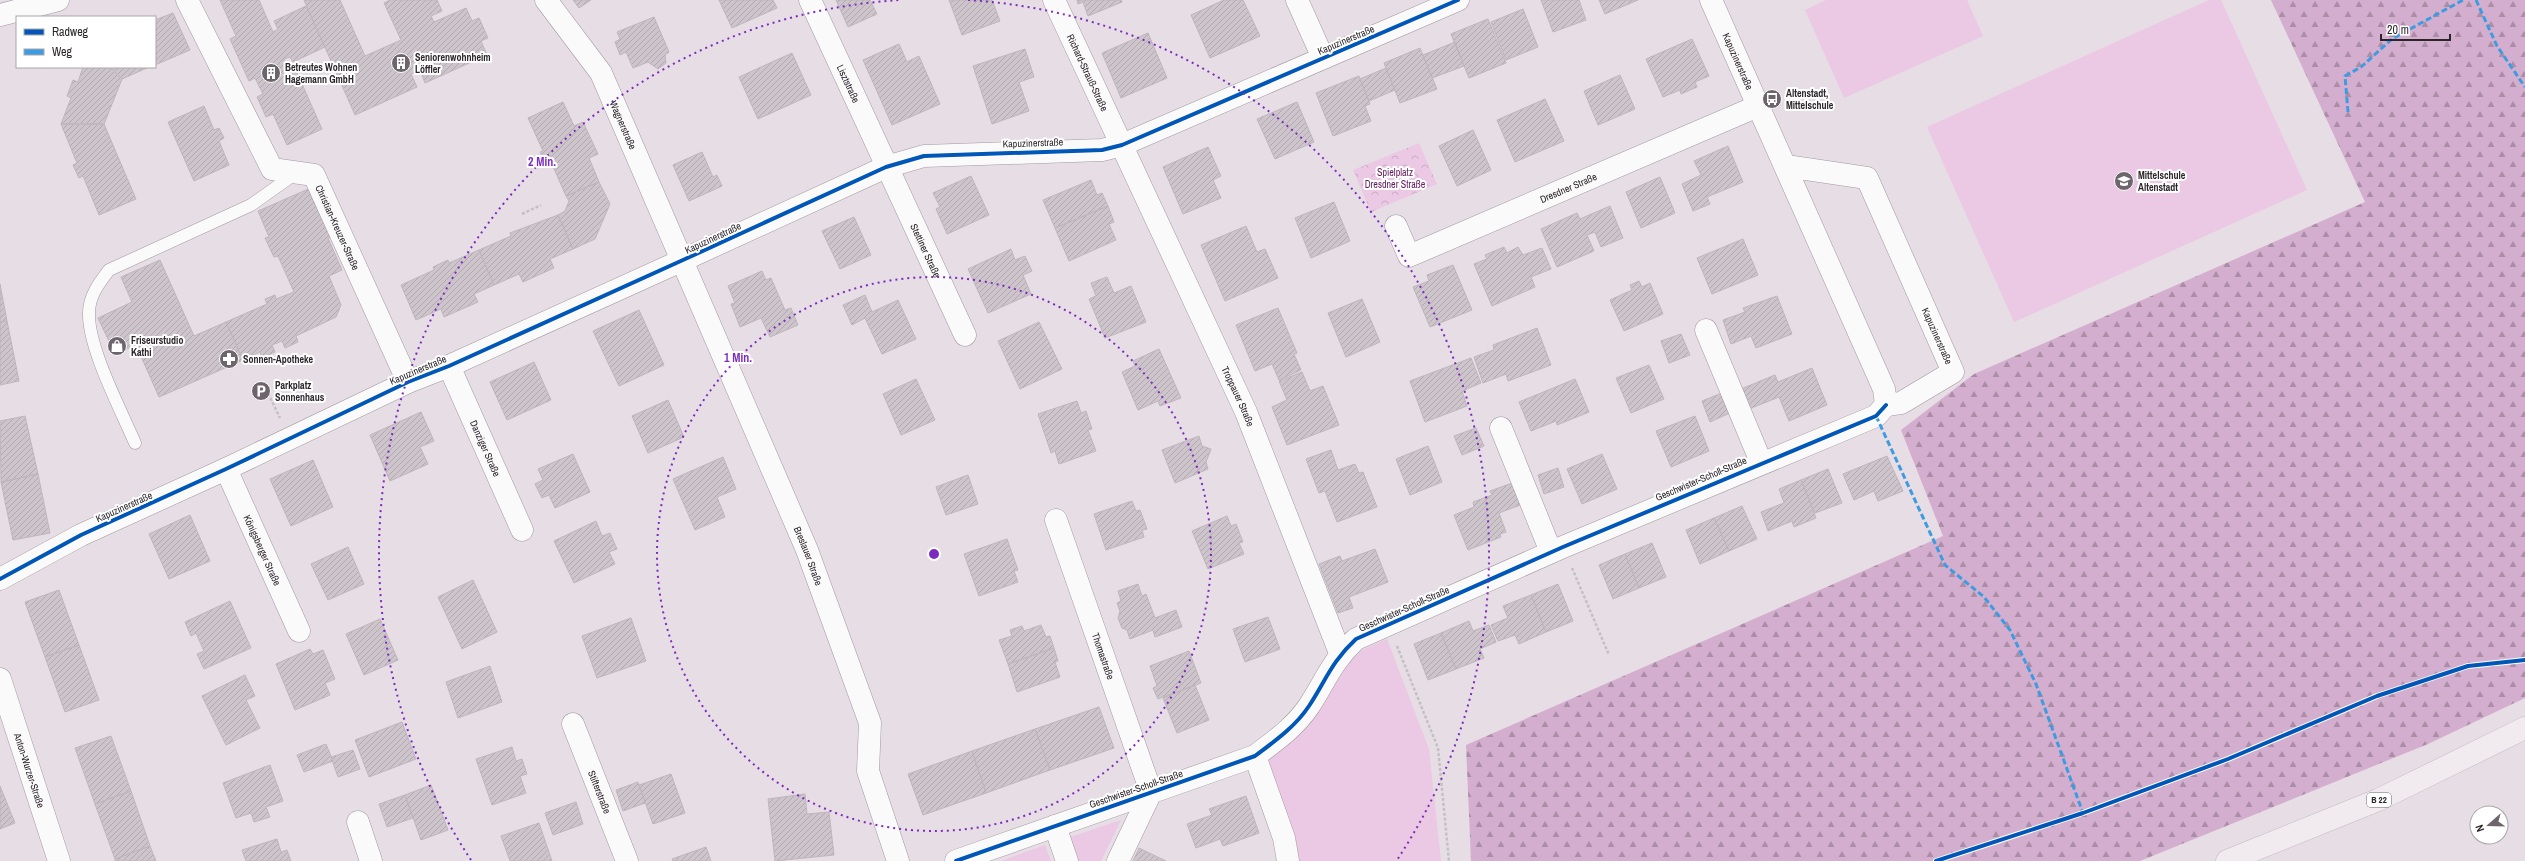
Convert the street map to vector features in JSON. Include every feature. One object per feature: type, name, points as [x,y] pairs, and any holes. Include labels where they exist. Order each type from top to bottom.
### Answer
[{"type":"main road","name":"B 22","points":[[2227,861],[2251,856],[2378,800],[2525,728]]},
{"type":"street","points":[[0,15],[58,0]]},
{"type":"street","name":"Christian-Kreuzer-Straße","points":[[187,0],[272,169],[314,175],[408,382]]},
{"type":"street","name":"Wagnerstraße","points":[[546,0],[599,70],[683,260]]},
{"type":"street","name":"Lisztstraße","points":[[810,0],[886,166]]},
{"type":"street","name":"Richard-Strauß-Straße","points":[[1054,0],[1122,145]]},
{"type":"street","points":[[1297,0],[1323,58]]},
{"type":"street","name":"Kapuzinerstraße","points":[[0,579],[81,535],[226,469],[408,382],[448,366],[683,260],[886,166],[924,156],[1102,150],[1122,145],[1458,0]]},
{"type":"street","name":"Kapuzinerstraße","points":[[1711,0],[1884,389],[1886,405],[1901,403],[1953,372],[1867,178],[1786,166]]},
{"type":"street","name":"Dresdner Straße","points":[[1396,226],[1409,256],[1758,106]]},
{"type":"street","name":"Troppauer Straße","points":[[1122,145],[1246,412],[1340,653]]},
{"type":"street","name":"Stettiner Straße","points":[[886,166],[965,335]]},
{"type":"street","name":"Breslauer Straße","points":[[683,260],[807,550],[870,723],[868,771],[898,861]]},
{"type":"street","name":"Geschwister-Scholl-Straße","points":[[1706,330],[1761,462]]},
{"type":"street","name":"Danziger Straße","points":[[448,366],[522,530]]},
{"type":"street","name":"Geschwister-Scholl-Straße","points":[[960,861],[1255,756],[1286,733],[1308,707],[1340,653],[1356,639],[1557,549],[1761,462],[1876,416],[1886,405]]},
{"type":"street","points":[[1501,428],[1557,549]]},
{"type":"street","name":"Königsberger Straße","points":[[226,469],[299,631]]},
{"type":"street","name":"Thomastraße","points":[[1056,520],[1151,792]]},
{"type":"street","name":"Anton-Wurzer-Straße","points":[[0,679],[59,861]]},
{"type":"street","name":"Stifterstraße","points":[[573,724],[627,861]]},
{"type":"street","points":[[1255,756],[1284,838],[1288,861]]},
{"type":"street","name":"Geschwister-Scholl-Straße","points":[[1118,861],[1151,792]]},
{"type":"street","points":[[358,822],[371,861]]},
{"type":"street","points":[[1055,826],[1067,861]]},
{"type":"lane","points":[[135,442],[99,357],[90,328],[88,312],[95,288],[109,270],[252,204],[297,172]]},
{"type":"path","points":[[522,214],[541,205]]},
{"type":"path","points":[[266,389],[290,438]]},
{"type":"path","points":[[1557,549],[1610,655]]},
{"type":"path","points":[[1388,624],[1438,748],[1449,861]]},
{"type":"green space","points":[[1826,0],[1967,0],[1983,36],[1844,98],[1805,10]]},
{"type":"green space","points":[[2209,0],[2221,0],[2307,190],[2014,322],[1927,127]]},
{"type":"green space","points":[[2271,0],[2525,0],[2525,698],[2428,744],[2140,861],[1471,861],[1466,745],[1943,536],[1901,430],[1974,374],[2365,202]]},
{"type":"green space","name":"Spielplatz Dresdner Straße","points":[[1419,143],[1437,184],[1371,212],[1353,170]]},
{"type":"green space","points":[[1387,639],[1429,749],[1441,861],[1297,861],[1264,762],[1294,739],[1317,709],[1349,661],[1364,649]]},
{"type":"green space","points":[[1121,820],[1101,861],[1078,861],[1070,837]]},
{"type":"green space","points":[[1045,845],[1051,861],[1001,861]]},
{"type":"building","name":"Betreutes Wohnen Hagemann GmbH","points":[[220,0],[259,0],[273,32],[278,29],[274,21],[306,6],[325,47],[293,62],[290,57],[284,59],[288,68],[294,66],[322,129],[287,145],[273,114],[266,117],[257,97],[263,94],[255,78],[249,81],[230,39],[236,36]]},
{"type":"building","name":"Seniorenwohnheim Löffler","points":[[304,0],[340,0],[365,56],[401,40],[384,3],[390,0],[437,0],[442,11],[431,16],[434,22],[466,8],[472,21],[479,18],[488,38],[481,41],[487,55],[425,83],[420,70],[411,74],[417,87],[355,115]]},
{"type":"building","points":[[573,0],[591,0],[579,8]]},
{"type":"building","points":[[719,0],[773,0],[777,8],[732,28]]},
{"type":"building","points":[[836,0],[870,0],[877,14],[848,27]]},
{"type":"building","points":[[949,0],[992,0],[1000,21],[962,35]]},
{"type":"building","points":[[1077,0],[1121,0],[1122,2],[1088,16],[1083,2],[1078,4]]},
{"type":"building","points":[[1224,0],[1243,0],[1260,36],[1210,58],[1191,15]]},
{"type":"building","points":[[1541,0],[1579,0],[1586,20],[1553,32]]},
{"type":"building","points":[[1599,0],[1638,0],[1605,14]]},
{"type":"building","points":[[1523,9],[1538,47],[1506,60],[1491,22]]},
{"type":"building","points":[[173,13],[190,50],[156,65],[156,20]]},
{"type":"building","points":[[654,17],[669,52],[665,55],[666,63],[658,69],[648,62],[633,68],[626,52],[620,55],[615,42],[620,39],[617,32]]},
{"type":"building","points":[[1488,19],[1506,63],[1469,78],[1451,34]]},
{"type":"building","points":[[1148,33],[1167,78],[1121,98],[1102,53]]},
{"type":"building","points":[[1692,39],[1709,76],[1695,82],[1697,87],[1681,94],[1680,90],[1663,97],[1646,59]]},
{"type":"building","points":[[1455,42],[1464,66],[1432,78],[1423,55]]},
{"type":"building","points":[[899,44],[907,62],[919,56],[940,104],[892,125],[863,60]]},
{"type":"building","points":[[1420,48],[1437,89],[1400,103],[1384,63]]},
{"type":"building","points":[[1025,49],[1034,77],[1019,82],[1029,111],[992,124],[973,66]]},
{"type":"building","points":[[792,53],[811,95],[758,119],[739,77]]},
{"type":"building","points":[[83,68],[111,68],[122,79],[104,124],[61,124],[71,98],[67,96],[73,80],[78,82]]},
{"type":"building","points":[[111,68],[147,68],[122,79]]},
{"type":"building","points":[[1386,68],[1395,90],[1369,101],[1360,79]]},
{"type":"building","points":[[1620,75],[1635,109],[1598,125],[1584,91]]},
{"type":"building","points":[[1359,76],[1370,104],[1365,106],[1371,121],[1333,136],[1316,93]]},
{"type":"building","points":[[1545,99],[1564,141],[1515,162],[1497,120]]},
{"type":"building","points":[[563,102],[574,126],[583,122],[598,154],[589,158],[599,182],[566,196],[552,164],[547,167],[540,152],[543,151],[528,118]]},
{"type":"building","points":[[1297,102],[1314,142],[1275,159],[1257,119]]},
{"type":"building","points":[[204,106],[214,130],[219,128],[224,138],[219,141],[229,165],[194,181],[168,122]]},
{"type":"building","points":[[61,124],[104,124],[136,199],[99,215],[83,176],[79,178],[73,165],[77,163]]},
{"type":"building","points":[[1473,130],[1491,170],[1457,186],[1439,146]]},
{"type":"building","points":[[1728,146],[1743,182],[1707,197],[1710,204],[1693,211],[1682,184],[1701,175],[1694,161]]},
{"type":"building","points":[[1208,147],[1221,176],[1213,180],[1221,198],[1183,214],[1163,167]]},
{"type":"building","points":[[702,152],[713,177],[717,175],[722,186],[689,201],[673,165]]},
{"type":"building","points":[[971,176],[989,215],[947,234],[936,209],[940,207],[933,193]]},
{"type":"building","points":[[1660,177],[1675,213],[1641,228],[1626,192]]},
{"type":"building","points":[[1091,180],[1097,195],[1102,193],[1108,206],[1055,228],[1043,200]]},
{"type":"building","points":[[599,182],[610,204],[595,239],[573,249],[558,215],[565,211],[569,201],[566,196]]},
{"type":"building","points":[[313,187],[334,235],[328,238],[342,270],[329,276],[341,305],[336,317],[296,336],[298,342],[285,348],[282,341],[272,345],[275,352],[262,358],[260,352],[243,360],[226,322],[267,304],[265,299],[275,295],[276,299],[294,292],[278,256],[274,257],[265,238],[269,237],[258,211]]},
{"type":"building","points":[[1334,202],[1350,241],[1311,258],[1295,218]]},
{"type":"building","points":[[1108,206],[1114,222],[1109,224],[1116,240],[1069,261],[1055,228]]},
{"type":"building","points":[[1610,206],[1623,238],[1601,247],[1595,232],[1587,235],[1594,251],[1557,267],[1541,229],[1577,213],[1580,219]]},
{"type":"building","points":[[558,215],[573,249],[550,259],[554,268],[523,282],[519,274],[494,285],[479,250],[511,236],[510,233]]},
{"type":"building","points":[[854,217],[871,255],[840,269],[822,231]]},
{"type":"building","points":[[1246,226],[1257,252],[1265,249],[1278,278],[1225,301],[1201,245]]},
{"type":"building","points":[[1743,239],[1758,275],[1712,294],[1697,258]]},
{"type":"building","points":[[1504,247],[1507,253],[1518,247],[1523,255],[1542,248],[1551,269],[1531,277],[1535,287],[1492,306],[1474,264],[1487,259],[1485,255]]},
{"type":"building","points":[[1011,249],[1015,260],[1025,256],[1032,271],[1023,275],[1031,294],[988,313],[968,269]]},
{"type":"building","points":[[479,250],[494,285],[474,294],[478,302],[444,317],[441,309],[416,320],[401,285],[434,270],[433,267],[448,260],[449,263]]},
{"type":"building","points":[[160,260],[194,336],[226,322],[243,360],[159,397],[136,345],[115,354],[98,318],[132,302],[121,277]]},
{"type":"building","points":[[1453,265],[1472,310],[1430,327],[1413,287],[1429,281],[1427,275]]},
{"type":"building","points":[[762,271],[766,280],[771,278],[785,310],[791,308],[798,325],[770,337],[761,318],[740,327],[731,304],[735,303],[728,286]]},
{"type":"building","points":[[1107,277],[1114,293],[1131,286],[1146,322],[1105,338],[1089,299],[1096,296],[1091,283]]},
{"type":"building","points":[[1639,281],[1642,287],[1650,283],[1663,314],[1624,331],[1610,300],[1632,290],[1630,285]]},
{"type":"building","points":[[0,284],[7,321],[0,322]]},
{"type":"building","points":[[865,295],[872,312],[898,300],[916,339],[882,354],[865,318],[852,325],[843,305]]},
{"type":"building","points":[[1777,296],[1792,334],[1756,348],[1751,336],[1731,344],[1723,320],[1745,312],[1743,308]]},
{"type":"building","points":[[1362,299],[1380,342],[1346,357],[1328,313]]},
{"type":"building","points":[[1278,308],[1297,353],[1294,354],[1301,370],[1279,380],[1272,364],[1255,371],[1236,325]]},
{"type":"building","points":[[639,310],[664,365],[619,386],[593,331]]},
{"type":"building","points":[[7,321],[19,381],[0,385],[0,322]]},
{"type":"building","points":[[1039,322],[1062,369],[1020,389],[998,341]]},
{"type":"building","points":[[1537,328],[1551,365],[1508,381],[1506,374],[1483,383],[1474,357],[1494,350],[1493,345]]},
{"type":"building","points":[[1681,334],[1690,355],[1669,363],[1661,341]]},
{"type":"building","points":[[1159,349],[1181,398],[1160,406],[1158,401],[1138,410],[1122,372],[1135,366],[1133,361]]},
{"type":"building","points":[[1471,358],[1481,383],[1462,391],[1467,406],[1425,422],[1410,381]]},
{"type":"building","points":[[534,362],[551,400],[507,420],[490,382]]},
{"type":"building","points":[[1649,365],[1664,399],[1631,413],[1616,378]]},
{"type":"building","points":[[1812,368],[1827,405],[1789,421],[1779,397],[1749,409],[1741,389],[1775,375],[1778,382]]},
{"type":"building","points":[[1302,372],[1310,391],[1323,386],[1339,425],[1287,445],[1272,407],[1287,400],[1279,381]]},
{"type":"building","points":[[916,379],[935,420],[901,435],[883,394]]},
{"type":"building","points":[[1575,379],[1589,412],[1557,425],[1556,421],[1531,431],[1519,402]]},
{"type":"building","points":[[1722,393],[1730,413],[1710,422],[1702,401]]},
{"type":"building","points":[[668,400],[684,437],[648,453],[632,416]]},
{"type":"building","points":[[1077,401],[1081,413],[1086,411],[1092,429],[1088,430],[1096,451],[1059,464],[1055,451],[1051,453],[1038,414]]},
{"type":"building","points":[[421,412],[434,441],[420,447],[428,464],[390,481],[370,435]]},
{"type":"building","points":[[25,416],[38,474],[1,482],[0,421]]},
{"type":"building","points":[[1695,416],[1709,451],[1671,467],[1656,431]]},
{"type":"building","points":[[1476,428],[1484,446],[1462,455],[1454,436]]},
{"type":"building","points":[[1199,436],[1202,446],[1211,449],[1206,462],[1208,469],[1175,483],[1162,450]]},
{"type":"building","points":[[1428,446],[1442,482],[1410,495],[1396,459]]},
{"type":"building","points":[[1331,450],[1338,470],[1355,464],[1359,473],[1363,472],[1377,507],[1337,522],[1325,491],[1319,493],[1306,459]]},
{"type":"building","points":[[573,454],[590,492],[555,508],[549,495],[542,498],[535,484],[543,480],[538,469]]},
{"type":"building","points":[[1602,454],[1617,489],[1582,504],[1567,469]]},
{"type":"building","points":[[1887,456],[1903,491],[1878,501],[1874,491],[1854,500],[1843,474]]},
{"type":"building","points":[[723,457],[736,489],[717,497],[725,517],[695,530],[673,479]]},
{"type":"building","points":[[313,460],[333,507],[291,526],[270,479]]},
{"type":"building","points":[[1558,468],[1564,487],[1544,494],[1538,475]]},
{"type":"building","points":[[1828,469],[1842,503],[1815,513],[1801,480]]},
{"type":"building","points":[[38,474],[50,533],[13,540],[1,482]]},
{"type":"building","points":[[968,475],[978,504],[946,515],[936,487]]},
{"type":"building","points":[[1801,480],[1816,518],[1794,527],[1792,521],[1768,531],[1761,512],[1784,503],[1779,489]]},
{"type":"building","points":[[1515,482],[1523,504],[1499,513],[1506,532],[1500,534],[1501,537],[1468,550],[1454,515],[1474,507],[1473,502],[1492,495],[1490,491]]},
{"type":"building","points":[[1132,501],[1136,511],[1140,510],[1147,529],[1142,530],[1144,537],[1106,550],[1094,514]]},
{"type":"building","points":[[1742,506],[1757,539],[1729,551],[1714,518]]},
{"type":"building","points":[[190,515],[210,561],[169,579],[149,534]]},
{"type":"building","points":[[1227,516],[1231,526],[1236,524],[1243,542],[1239,543],[1244,554],[1208,569],[1192,531]]},
{"type":"building","points":[[1714,518],[1729,551],[1700,564],[1686,530]]},
{"type":"building","points":[[596,521],[602,536],[610,533],[617,549],[609,552],[615,564],[574,583],[554,541]]},
{"type":"building","points":[[1007,539],[1018,570],[1014,571],[1018,582],[979,596],[964,554]]},
{"type":"building","points":[[1652,543],[1666,577],[1639,588],[1625,554]]},
{"type":"building","points":[[348,547],[364,584],[328,600],[311,564]]},
{"type":"building","points":[[1375,549],[1388,582],[1349,597],[1353,608],[1338,613],[1319,564],[1340,556],[1342,561]]},
{"type":"building","points":[[1625,554],[1639,588],[1613,599],[1599,565]]},
{"type":"building","points":[[473,580],[497,632],[462,649],[438,597]]},
{"type":"building","points":[[1138,584],[1142,596],[1146,594],[1155,618],[1176,610],[1182,627],[1155,637],[1153,630],[1130,639],[1127,630],[1122,628],[1118,618],[1120,611],[1117,603],[1121,601],[1118,591]]},
{"type":"building","points":[[1558,584],[1573,621],[1546,632],[1531,595]]},
{"type":"building","points":[[59,590],[79,645],[45,657],[25,602]]},
{"type":"building","points":[[1531,595],[1546,632],[1519,644],[1515,635],[1498,641],[1491,625],[1508,618],[1503,606]]},
{"type":"building","points":[[230,601],[251,648],[204,669],[197,654],[204,651],[196,633],[191,636],[185,622]]},
{"type":"building","points":[[1268,617],[1280,649],[1245,662],[1233,629]]},
{"type":"building","points":[[631,618],[646,661],[597,678],[582,636]]},
{"type":"building","points":[[380,619],[398,660],[364,675],[346,634]]},
{"type":"building","points":[[1469,621],[1473,631],[1489,625],[1496,642],[1480,649],[1484,658],[1456,669],[1441,633]]},
{"type":"building","points":[[1041,625],[1046,637],[1050,636],[1054,648],[1008,664],[999,640],[1012,636],[1010,630],[1022,626],[1024,631]]},
{"type":"building","points":[[1441,633],[1456,669],[1428,680],[1414,644]]},
{"type":"building","points":[[79,645],[99,700],[65,712],[45,657]]},
{"type":"building","points":[[1054,648],[1058,661],[1055,662],[1060,677],[1017,692],[1008,664]]},
{"type":"building","points":[[310,649],[313,654],[323,650],[335,679],[325,683],[330,695],[295,710],[276,664]]},
{"type":"building","points":[[1189,651],[1201,683],[1158,699],[1153,688],[1157,686],[1150,666]]},
{"type":"building","points":[[490,666],[502,702],[458,718],[446,682]]},
{"type":"building","points":[[245,675],[255,696],[246,700],[260,728],[226,745],[202,696]]},
{"type":"building","points":[[1195,685],[1209,720],[1177,733],[1163,698]]},
{"type":"building","points":[[1099,707],[1114,748],[1050,770],[1035,729]]},
{"type":"building","points":[[402,722],[416,759],[369,777],[355,740]]},
{"type":"building","points":[[1035,729],[1050,770],[986,793],[972,751]]},
{"type":"building","points":[[111,736],[131,791],[95,804],[75,748]]},
{"type":"building","points":[[326,744],[333,761],[304,772],[297,755]]},
{"type":"building","points":[[512,747],[516,761],[522,759],[527,774],[520,776],[526,793],[492,805],[476,759]]},
{"type":"building","points":[[353,750],[360,769],[338,777],[331,757]]},
{"type":"building","points":[[972,751],[986,793],[923,815],[908,774]]},
{"type":"building","points":[[270,765],[283,801],[266,807],[270,817],[254,822],[251,813],[236,818],[223,783]]},
{"type":"building","points":[[671,774],[685,813],[653,824],[639,785]]},
{"type":"building","points":[[638,782],[645,803],[623,811],[616,790]]},
{"type":"building","points":[[431,785],[448,830],[421,840],[405,795]]},
{"type":"building","points":[[0,786],[15,823],[0,829]]},
{"type":"building","points":[[131,791],[150,846],[115,859],[95,804]]},
{"type":"building","points":[[805,794],[807,814],[829,812],[834,855],[775,861],[768,799]]},
{"type":"building","points":[[405,795],[413,818],[387,827],[379,804]]},
{"type":"building","points":[[1246,796],[1259,833],[1223,846],[1220,839],[1196,848],[1187,824],[1212,815],[1209,809]]},
{"type":"building","points":[[576,802],[583,824],[553,835],[545,813]]},
{"type":"building","points":[[539,823],[552,861],[510,861],[501,836]]},
{"type":"building","points":[[277,839],[281,852],[287,850],[291,861],[246,861],[242,850]]},
{"type":"building","points":[[150,846],[156,861],[115,861],[115,859]]},
{"type":"building","points":[[706,847],[711,861],[673,861],[672,859]]},
{"type":"building","points":[[1139,848],[1166,861],[1133,861]]},
{"type":"marked path","points":[[2348,112],[2345,76],[2361,67],[2392,39],[2463,0]]},
{"type":"marked path","points":[[2476,0],[2497,46],[2525,87]]},
{"type":"marked path","points":[[1876,416],[1945,565],[1984,597],[2010,630],[2036,684],[2083,813]]},
{"type":"cycle path","points":[[0,579],[81,535],[226,469],[408,382],[449,366],[886,167],[924,156],[1102,150],[1122,145],[1458,0]]},
{"type":"cycle path","points":[[956,861],[1255,756],[1297,721],[1309,706],[1335,663],[1356,639],[1563,547],[1876,416],[1886,405]]},
{"type":"cycle path","points":[[1936,861],[2083,813],[2228,759],[2377,696],[2468,666],[2525,660]]},
{"type":"place","name":"Seniorenwohnheim Löffler","points":[[401,63]]},
{"type":"place","name":"Betreutes Wohnen Hagemann GmbH","points":[[271,73]]},
{"type":"place","name":"Altenstadt, Mittelschule","points":[[1772,99]]},
{"type":"place","name":"Mittelschule Altenstadt","points":[[2124,181]]},
{"type":"place","name":"Friseurstudio Kathi","points":[[117,346]]},
{"type":"place","name":"Sonnen-Apotheke","points":[[229,359]]},
{"type":"place","name":"Parkplatz Sonnenhaus","points":[[261,391]]}]
